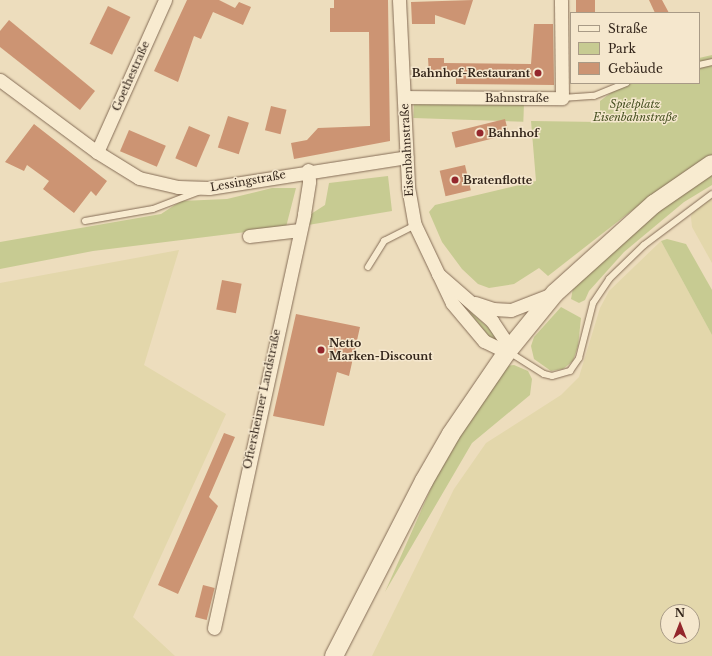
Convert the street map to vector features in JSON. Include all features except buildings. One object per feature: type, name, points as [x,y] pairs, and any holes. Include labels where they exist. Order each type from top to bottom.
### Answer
[{"type":"main road","points":[[334,656],[424,481],[451,434],[507,352],[555,293],[654,204],[712,164]]},
{"type":"street","name":"Goethestraße","points":[[97,152],[165,0]]},
{"type":"street","name":"Eisenbahnstraße","points":[[399,0],[401,83],[404,97],[408,187],[415,225],[435,271],[452,303],[484,341],[507,352]]},
{"type":"street","points":[[561,0],[562,98]]},
{"type":"street","name":"Lessingstraße","points":[[0,80],[97,152],[139,178],[178,187],[209,188],[308,170],[407,157]]},
{"type":"street","name":"Bahnstraße","points":[[404,97],[562,98]]},
{"type":"street","name":"Oftersheimer Landstraße","points":[[214,628],[300,230],[309,181],[308,170]]},
{"type":"street","points":[[249,236],[300,230]]},
{"type":"street","points":[[435,271],[500,331],[507,352]]},
{"type":"street","points":[[470,302],[493,309],[512,310],[555,293]]},
{"type":"lane","points":[[700,64],[712,62]]},
{"type":"lane","name":"Bahnstraße","points":[[562,98],[594,96],[625,84]]},
{"type":"lane","points":[[85,221],[153,209],[209,188]]},
{"type":"lane","points":[[507,352],[544,374],[552,376],[570,371],[579,358],[593,303],[609,280],[644,245],[712,194]]},
{"type":"lane","points":[[368,267],[384,241],[415,225]]},
{"type":"shaded area","points":[[712,198],[712,263],[692,227],[691,217],[693,208]]},
{"type":"shaded area","points":[[661,241],[712,335],[712,656],[372,656],[454,489],[486,443],[561,395],[579,377],[600,308],[609,291]]},
{"type":"shaded area","points":[[179,250],[144,365],[226,414],[133,617],[175,656],[0,656],[0,283]]},
{"type":"green space","name":"Spielplatz Eisenbahnstraße","points":[[712,55],[712,157],[630,212],[548,276],[539,268],[514,284],[489,288],[478,284],[462,269],[442,242],[429,212],[435,205],[536,181],[531,121],[600,122],[600,101],[623,84],[700,84],[700,58]]},
{"type":"green space","points":[[414,101],[524,105],[523,122],[413,118]]},
{"type":"green space","points":[[712,174],[712,185],[684,202],[624,252],[589,291],[585,300],[579,303],[571,299],[573,288],[662,207]]},
{"type":"green space","points":[[388,176],[392,211],[308,225],[311,214],[325,205],[329,183]]},
{"type":"green space","points":[[272,188],[296,188],[286,227],[93,251],[0,269],[0,242],[161,214],[181,201],[227,199]]},
{"type":"green space","points":[[667,239],[686,244],[712,290],[712,335],[661,241]]},
{"type":"green space","points":[[561,307],[581,318],[578,346],[573,361],[563,369],[551,371],[534,359],[531,346],[534,337]]},
{"type":"green space","points":[[466,308],[491,330],[497,342],[491,340]]},
{"type":"green space","points":[[514,365],[528,371],[532,379],[530,395],[472,443],[385,592],[436,477],[475,410],[507,366]]},
{"type":"place","name":"Bahnhof-Restaurant","points":[[538,73]]},
{"type":"place","name":"Bahnhof","points":[[480,133]]},
{"type":"place","name":"Bratenflotte","points":[[455,180]]},
{"type":"place","name":"Netto Marken-Discount","points":[[321,350]]}]
